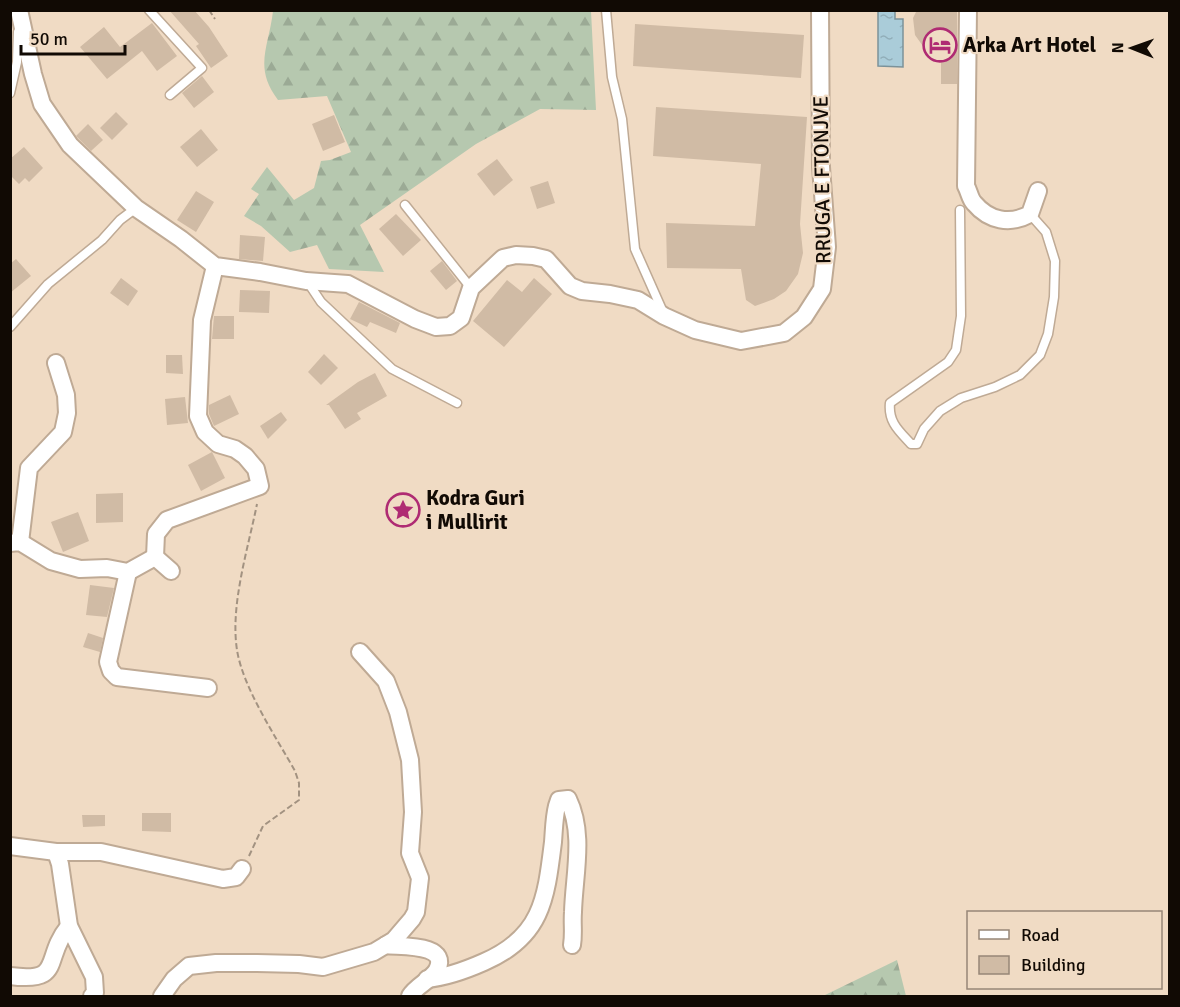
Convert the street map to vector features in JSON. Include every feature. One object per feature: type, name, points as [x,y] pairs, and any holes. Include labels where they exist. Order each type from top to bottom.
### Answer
[{"type":"street","points":[[18,10],[42,104],[70,145],[136,208],[182,239],[215,266],[348,284],[415,319],[436,327],[450,326],[461,318],[471,288]]},
{"type":"street","name":"RRUGA E FTONJVE","points":[[471,288],[503,258],[516,255],[533,256],[546,259],[570,286],[582,291],[638,300],[664,316],[695,330],[741,341],[784,333],[804,317],[822,289],[827,247],[821,167],[820,10]]},
{"type":"street","points":[[968,10],[966,186],[973,203],[990,216],[1003,220],[1018,220],[1030,214],[1038,191]]},
{"type":"street","points":[[155,557],[156,534],[167,520],[260,486],[256,469],[245,456],[218,444],[205,432],[198,416],[202,320],[215,266]]},
{"type":"street","points":[[56,363],[66,395],[67,413],[63,432],[29,468],[15,542],[51,561],[80,569],[107,568],[128,572],[155,557]]},
{"type":"street","points":[[155,557],[171,571]]},
{"type":"street","points":[[128,572],[108,662],[111,671],[117,678],[208,688]]},
{"type":"street","points":[[162,996],[174,979],[189,966],[257,963],[323,967],[374,952],[386,945],[412,919],[416,912],[420,878],[410,853],[413,822],[410,760],[398,712],[386,681],[360,652]]},
{"type":"street","points":[[427,979],[442,978],[492,959],[519,942],[528,933],[537,918],[547,881],[557,806],[559,800],[568,799],[575,821],[577,867],[572,945]]},
{"type":"street","points":[[10,846],[56,852],[102,852],[224,879],[236,878],[242,869]]},
{"type":"street","points":[[56,852],[60,864],[69,926],[94,977],[95,993],[92,996]]},
{"type":"street","points":[[10,976],[31,979],[48,972],[60,937],[69,926]]},
{"type":"street","points":[[386,945],[428,948],[436,955],[438,962],[436,970],[415,988],[410,996]]},
{"type":"lane","points":[[10,93],[17,62],[18,10]]},
{"type":"lane","points":[[149,10],[202,68],[170,95]]},
{"type":"lane","points":[[606,10],[612,77],[622,119],[635,249],[664,316]]},
{"type":"lane","points":[[405,205],[471,288]]},
{"type":"lane","points":[[10,327],[48,284],[102,240],[120,220],[136,208]]},
{"type":"lane","points":[[960,210],[961,316],[956,350],[948,362],[890,403],[889,415],[911,444],[917,444],[924,429],[940,411],[961,398],[995,387],[1020,375],[1040,355],[1048,334],[1054,297],[1055,261],[1046,232],[1030,214]]},
{"type":"lane","points":[[306,280],[321,302],[392,369],[457,403]]},
{"type":"path","points":[[209,10],[215,19]]},
{"type":"path","points":[[242,869],[263,826],[299,800],[300,783],[245,677],[238,652],[235,624],[260,486]]},
{"type":"green space","points":[[273,11],[591,11],[596,110],[540,109],[476,144],[360,225],[384,272],[329,269],[317,245],[290,252],[261,226],[244,216],[259,194],[251,189],[267,167],[294,200],[314,188],[321,161],[351,152],[327,96],[278,100],[270,88],[264,67]]},
{"type":"green space","points":[[897,960],[906,996],[823,996]]},
{"type":"water","points":[[878,11],[895,11],[895,19],[903,19],[903,67],[878,66]]},
{"type":"building","points":[[169,10],[194,10],[209,27],[228,56],[211,68],[196,46],[199,44]]},
{"type":"building","name":"Arka Art Hotel","points":[[917,10],[957,10],[957,84],[941,84],[941,58],[925,49],[915,35],[913,18]]},
{"type":"building","points":[[152,23],[177,56],[157,71],[142,51],[107,79],[80,47],[104,27],[120,47]]},
{"type":"building","points":[[635,24],[804,35],[801,78],[633,66]]},
{"type":"building","points":[[202,76],[214,92],[194,108],[182,93]]},
{"type":"building","points":[[656,107],[807,117],[800,224],[803,253],[798,274],[786,291],[774,299],[755,306],[746,300],[741,269],[667,268],[666,223],[755,226],[761,164],[653,156]]},
{"type":"building","points":[[116,112],[128,124],[112,140],[100,128]]},
{"type":"building","points":[[334,115],[345,142],[323,151],[312,124]]},
{"type":"building","points":[[88,124],[103,140],[91,151],[76,136]]},
{"type":"building","points":[[201,129],[218,150],[197,167],[180,147]]},
{"type":"building","points":[[24,147],[43,168],[29,182],[25,178],[19,184],[10,175],[10,159]]},
{"type":"building","points":[[497,159],[513,180],[494,196],[477,174]]},
{"type":"building","points":[[548,181],[555,203],[537,209],[530,187]]},
{"type":"building","points":[[196,191],[214,202],[196,232],[177,220]]},
{"type":"building","points":[[396,214],[421,240],[403,256],[379,229]]},
{"type":"building","points":[[240,235],[265,237],[263,261],[239,259]]},
{"type":"building","points":[[16,259],[31,276],[10,293],[10,264]]},
{"type":"building","points":[[442,261],[457,281],[446,290],[430,271]]},
{"type":"building","points":[[121,278],[138,291],[128,306],[110,293]]},
{"type":"building","points":[[534,278],[552,294],[504,347],[473,321],[507,280],[522,292]]},
{"type":"building","points":[[240,290],[270,291],[269,313],[239,312]]},
{"type":"building","points":[[359,302],[400,323],[396,333],[370,322],[367,327],[350,319]]},
{"type":"building","points":[[214,316],[234,316],[234,339],[212,339]]},
{"type":"building","points":[[324,354],[338,368],[321,385],[308,372]]},
{"type":"building","points":[[166,355],[182,355],[183,374],[166,373]]},
{"type":"building","points":[[375,373],[387,396],[357,413],[361,419],[345,429],[329,405],[326,405]]},
{"type":"building","points":[[230,395],[239,414],[214,426],[209,414],[209,405]]},
{"type":"building","points":[[185,397],[188,423],[167,425],[165,399]]},
{"type":"building","points":[[281,412],[287,420],[268,439],[260,426]]},
{"type":"building","points":[[212,452],[225,478],[201,491],[188,465]]},
{"type":"building","points":[[123,493],[123,522],[96,523],[96,494]]},
{"type":"building","points":[[78,512],[89,541],[63,552],[51,522]]},
{"type":"building","points":[[90,585],[114,588],[107,617],[86,615]]},
{"type":"building","points":[[88,633],[103,638],[100,652],[83,647]]},
{"type":"building","points":[[142,813],[171,813],[171,832],[142,831]]},
{"type":"building","points":[[82,815],[105,815],[105,826],[83,827]]},
{"type":"place","name":"Arka Art Hotel","points":[[940,45]]},
{"type":"place","name":"Kodra Guri i Mullirit","points":[[403,510]]}]
